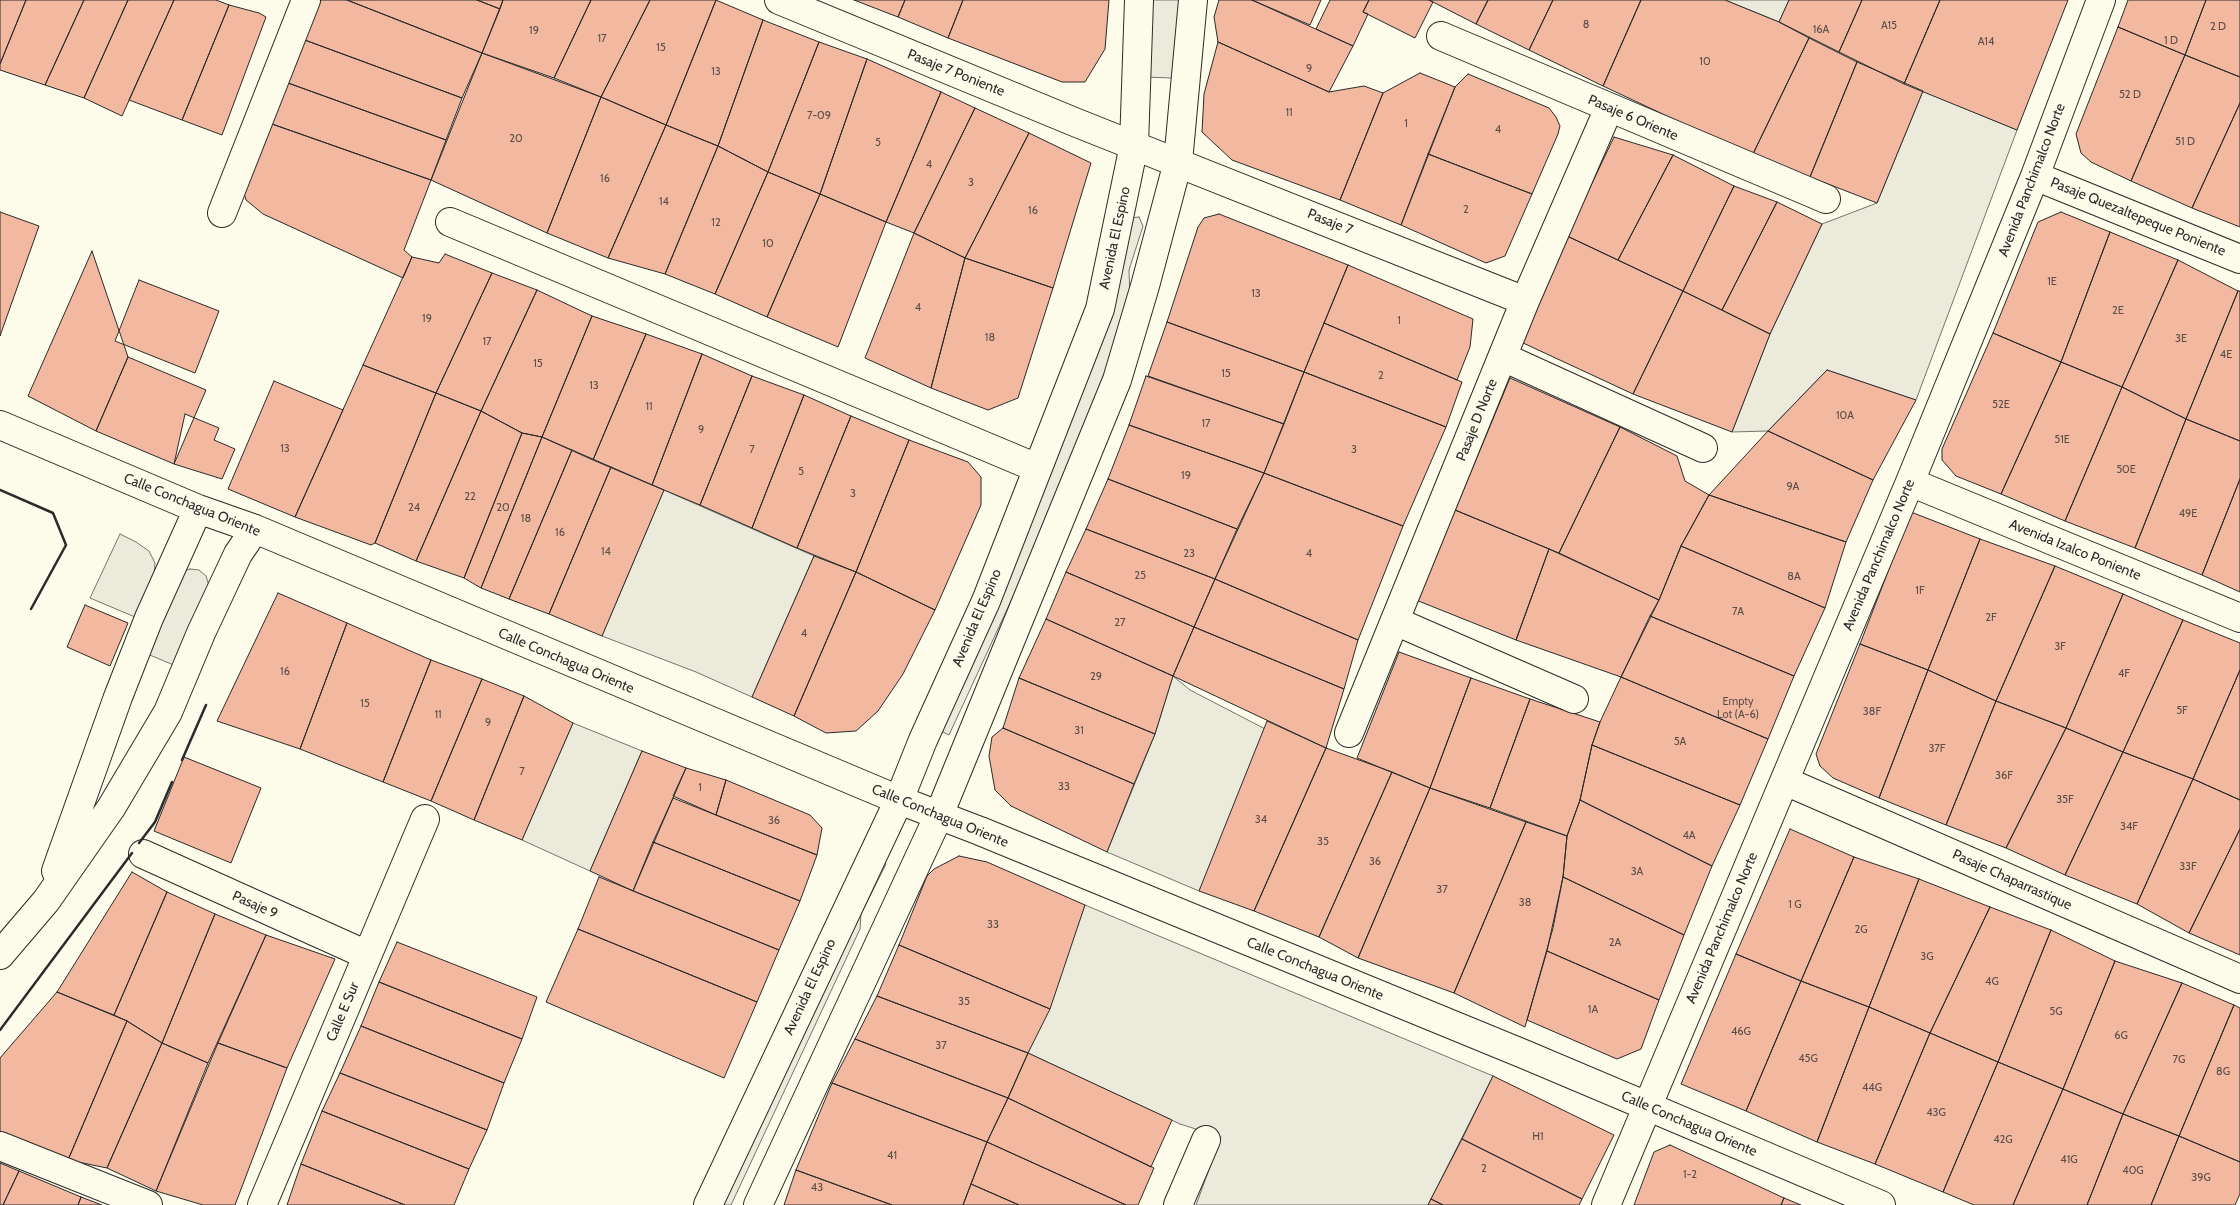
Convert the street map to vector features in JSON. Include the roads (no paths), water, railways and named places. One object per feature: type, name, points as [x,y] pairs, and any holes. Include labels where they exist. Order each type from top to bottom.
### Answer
[{"type":"street","points":[[222,213],[306,0]]},
{"type":"street","name":"Pasaje 7 Poniente","points":[[779,0],[1134,145]]},
{"type":"street","name":"Avenida El Espino","points":[[708,1205],[899,800],[923,740],[986,601],[1100,310],[1134,145],[1139,0]]},
{"type":"street","points":[[758,1205],[939,815],[1117,380],[1145,286],[1178,162],[1193,0]]},
{"type":"street","name":"Avenida Panchimalco Norte","points":[[1606,1205],[1910,482],[2035,176],[2101,0]]},
{"type":"street","name":"Pasaje 6 Oriente","points":[[1441,36],[1826,199]]},
{"type":"street","name":"Pasaje D Norte","points":[[1349,733],[1525,301],[1609,108]]},
{"type":"street","name":"Pasaje 7","points":[[1134,145],[1525,301]]},
{"type":"street","name":"Pasaje Quezaltepeque Poniente","points":[[2035,176],[2240,259]]},
{"type":"street","points":[[450,222],[1037,468]]},
{"type":"street","points":[[1503,357],[1704,448]]},
{"type":"street","name":"Calle Conchagua Oriente","points":[[0,425],[198,509],[255,529],[899,800],[1648,1106],[1881,1205]]},
{"type":"street","name":"Avenida Izalco Poniente","points":[[1910,482],[2240,618]]},
{"type":"street","points":[[46,901],[82,794],[118,697],[157,600],[198,509]]},
{"type":"street","points":[[0,954],[46,901],[111,808],[168,712],[238,554],[255,529]]},
{"type":"street","points":[[1395,622],[1574,699]]},
{"type":"street","name":"Pasaje Chaparrastique","points":[[1785,781],[2240,978]]},
{"type":"street","name":"Calle E Sur","points":[[262,1205],[425,819]]},
{"type":"street","name":"Pasaje 9","points":[[143,854],[367,955]]},
{"type":"street","points":[[1178,1205],[1206,1140]]},
{"type":"street","points":[[0,1146],[148,1205]]}]
